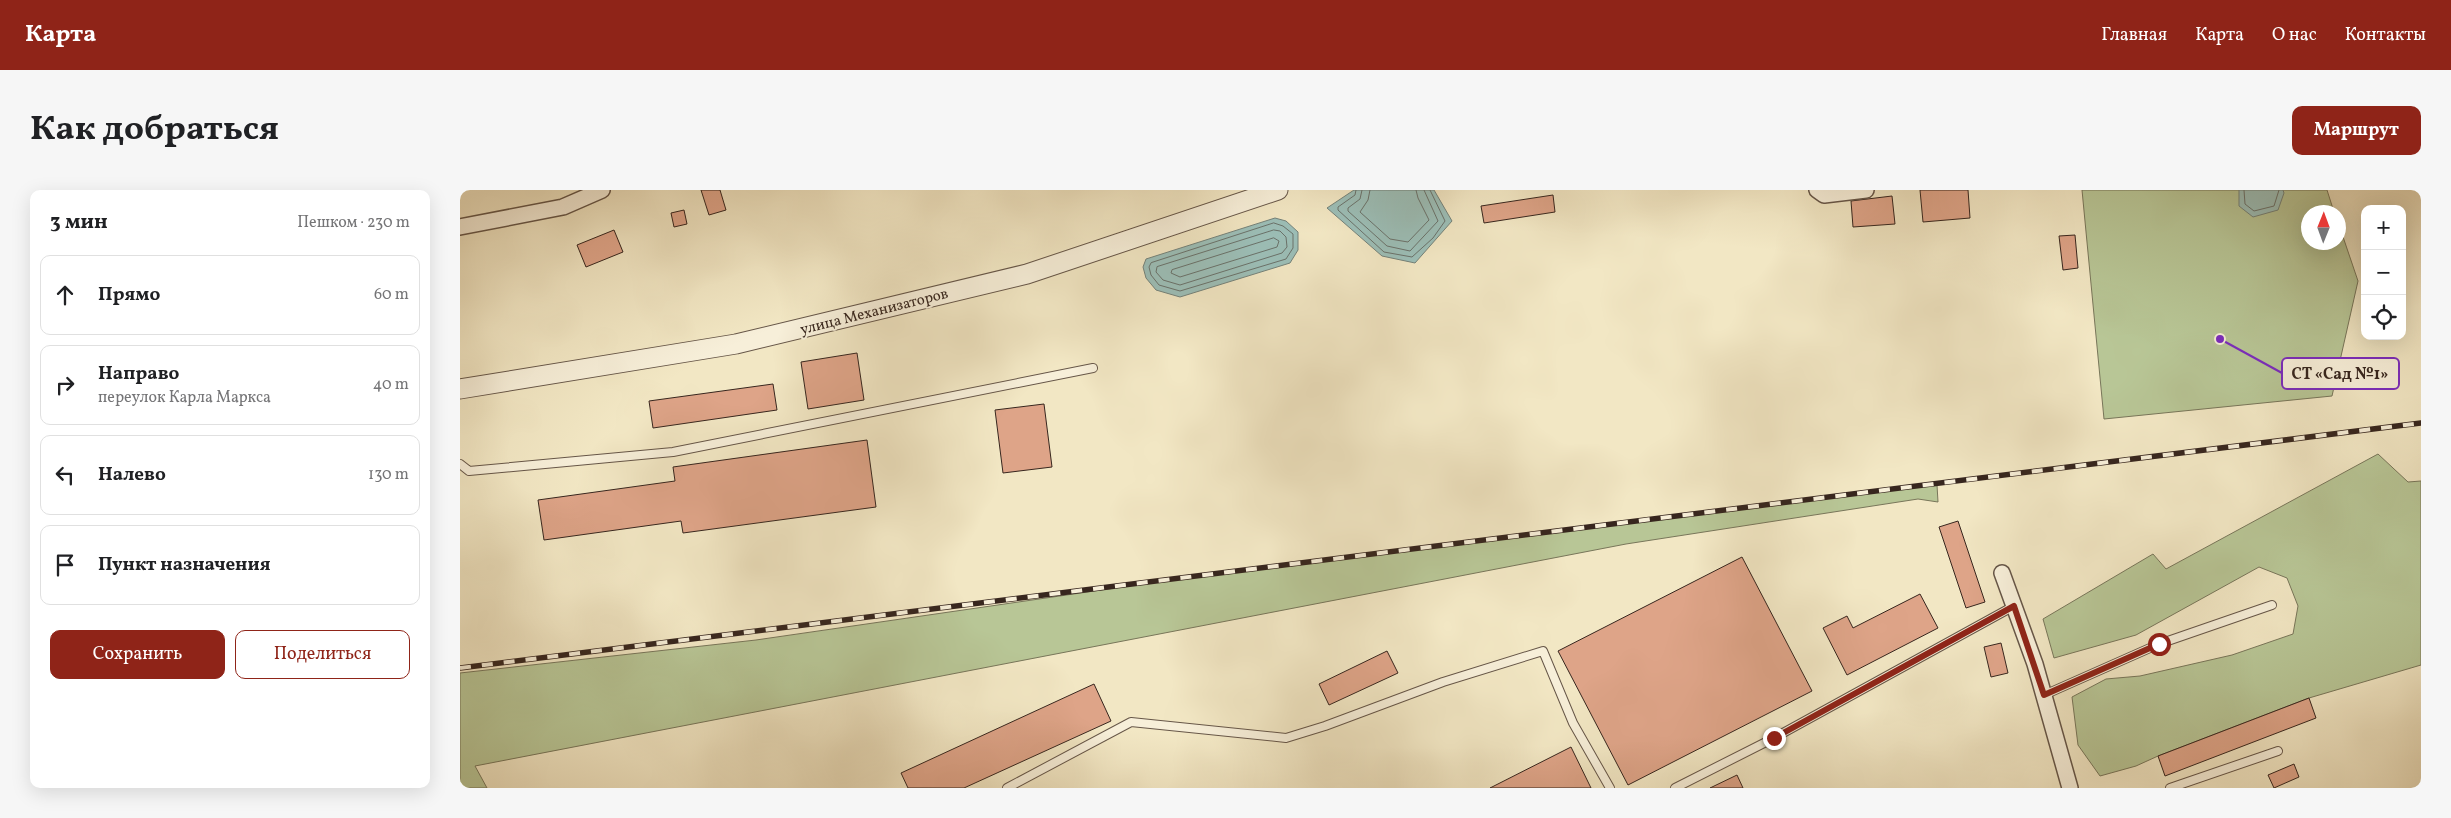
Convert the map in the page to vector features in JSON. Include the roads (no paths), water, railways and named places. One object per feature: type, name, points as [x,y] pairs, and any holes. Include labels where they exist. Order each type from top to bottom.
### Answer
[{"type":"street","points":[[460,227],[563,207],[602,190]]},
{"type":"street","name":"улица Механизаторов","points":[[460,389],[736,344],[1008,278],[1278,190]]},
{"type":"street","points":[[1817,190],[1824,195],[1866,190]]},
{"type":"street","points":[[2002,574],[2044,695],[2070,788]]},
{"type":"lane","points":[[460,464],[469,470],[673,452],[1093,368]]},
{"type":"lane","points":[[1675,788],[1774,738],[2014,606]]},
{"type":"lane","points":[[2044,695],[2159,644],[2272,606]]},
{"type":"lane","points":[[1007,788],[1132,722],[1286,738],[1325,726],[1443,682],[1543,651],[1573,723],[1610,788]]},
{"type":"lane","points":[[2170,788],[2278,751]]},
{"type":"water","points":[[1354,190],[1434,190],[1452,221],[1415,263],[1382,256],[1327,208]]},
{"type":"water","points":[[2239,190],[2283,190],[2284,193],[2278,210],[2253,217],[2239,206]]},
{"type":"water","points":[[1275,218],[1286,221],[1298,232],[1298,250],[1290,263],[1180,297],[1156,290],[1146,278],[1143,267],[1146,259]]},
{"type":"railway","points":[[460,668],[2421,423]]},
{"type":"place","name":"СТ «Сад №1»","points":[[2220,339]]}]
